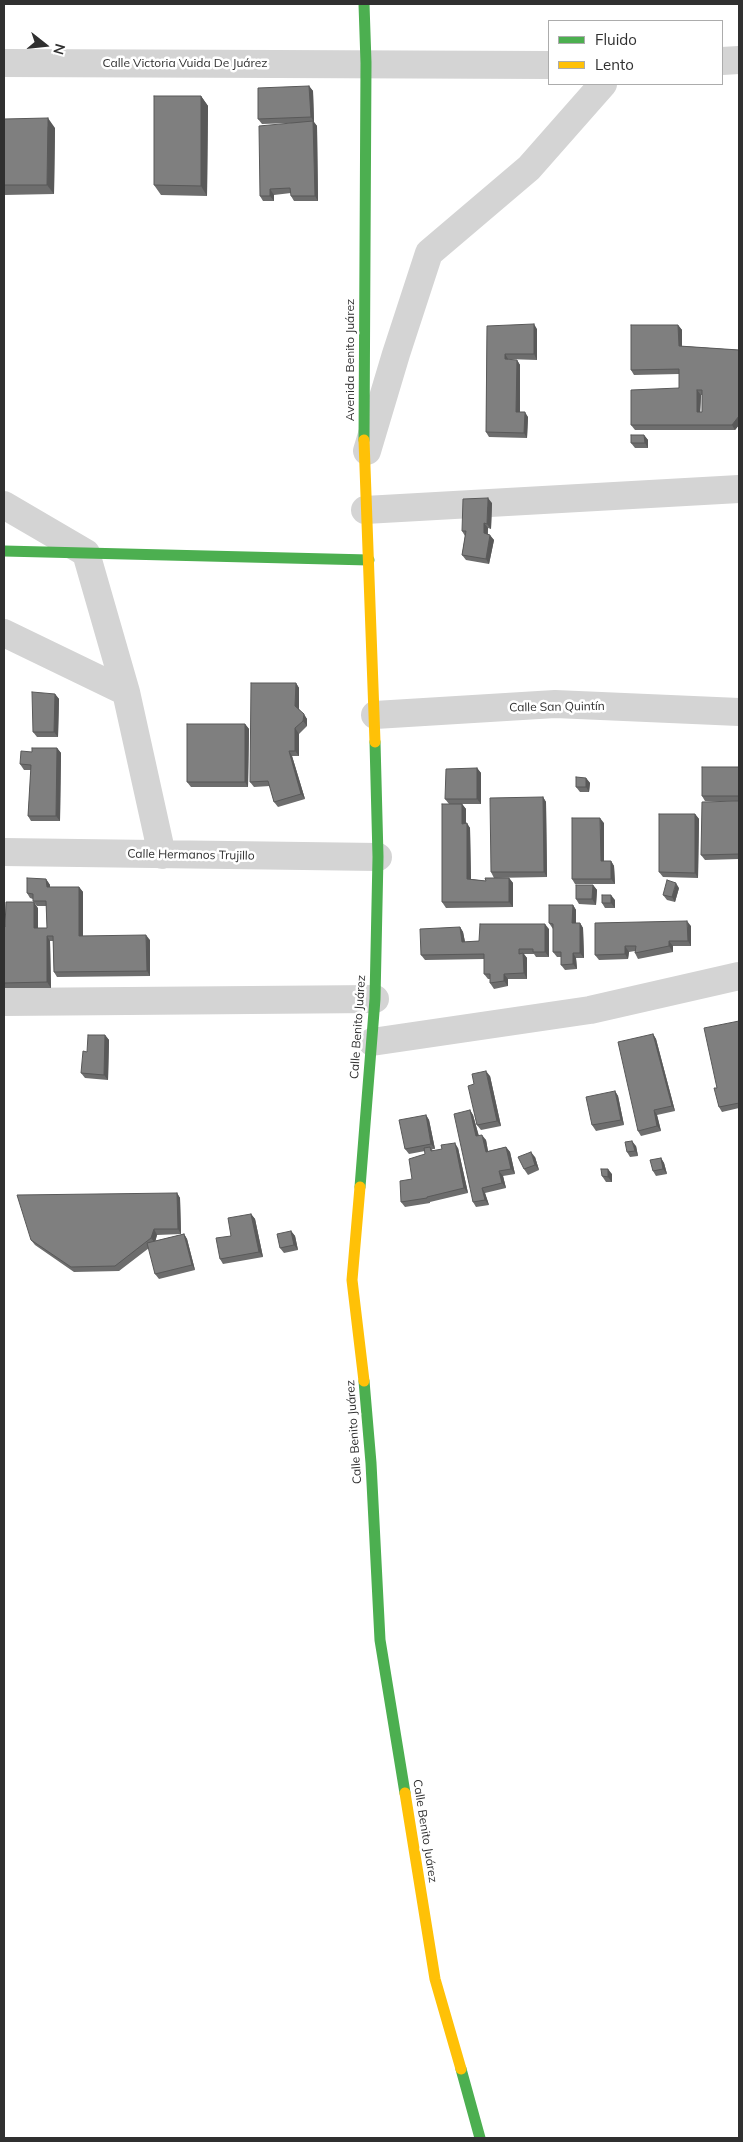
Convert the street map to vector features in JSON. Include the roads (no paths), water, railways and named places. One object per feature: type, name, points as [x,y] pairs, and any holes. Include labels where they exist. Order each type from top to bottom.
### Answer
[{"type":"street","name":"Avenida Benito Juárez","points":[[364,4],[366,63],[364,461],[365,510],[370,560],[375,715]]},
{"type":"street","points":[[723,61],[739,60]]},
{"type":"street","name":"Calle Victoria Vuida De Juárez","points":[[4,63],[548,65]]},
{"type":"street","points":[[364,461],[429,253],[529,168],[602,85]]},
{"type":"street","points":[[365,510],[739,489]]},
{"type":"street","points":[[4,505],[86,552],[126,692],[162,855]]},
{"type":"street","points":[[4,551],[370,560]]},
{"type":"street","points":[[4,633],[126,692]]},
{"type":"street","name":"Calle San Quintín","points":[[375,715],[555,704],[739,712]]},
{"type":"street","name":"Calle Benito Juárez","points":[[375,715],[378,857],[376,998],[352,1280],[363,1363],[380,1640],[434,1979],[480,2138]]},
{"type":"street","name":"Calle Hermanos Trujillo","points":[[4,852],[378,857]]},
{"type":"street","points":[[372,1042],[590,1010],[739,976]]},
{"type":"street","points":[[4,1002],[376,998]]}]
